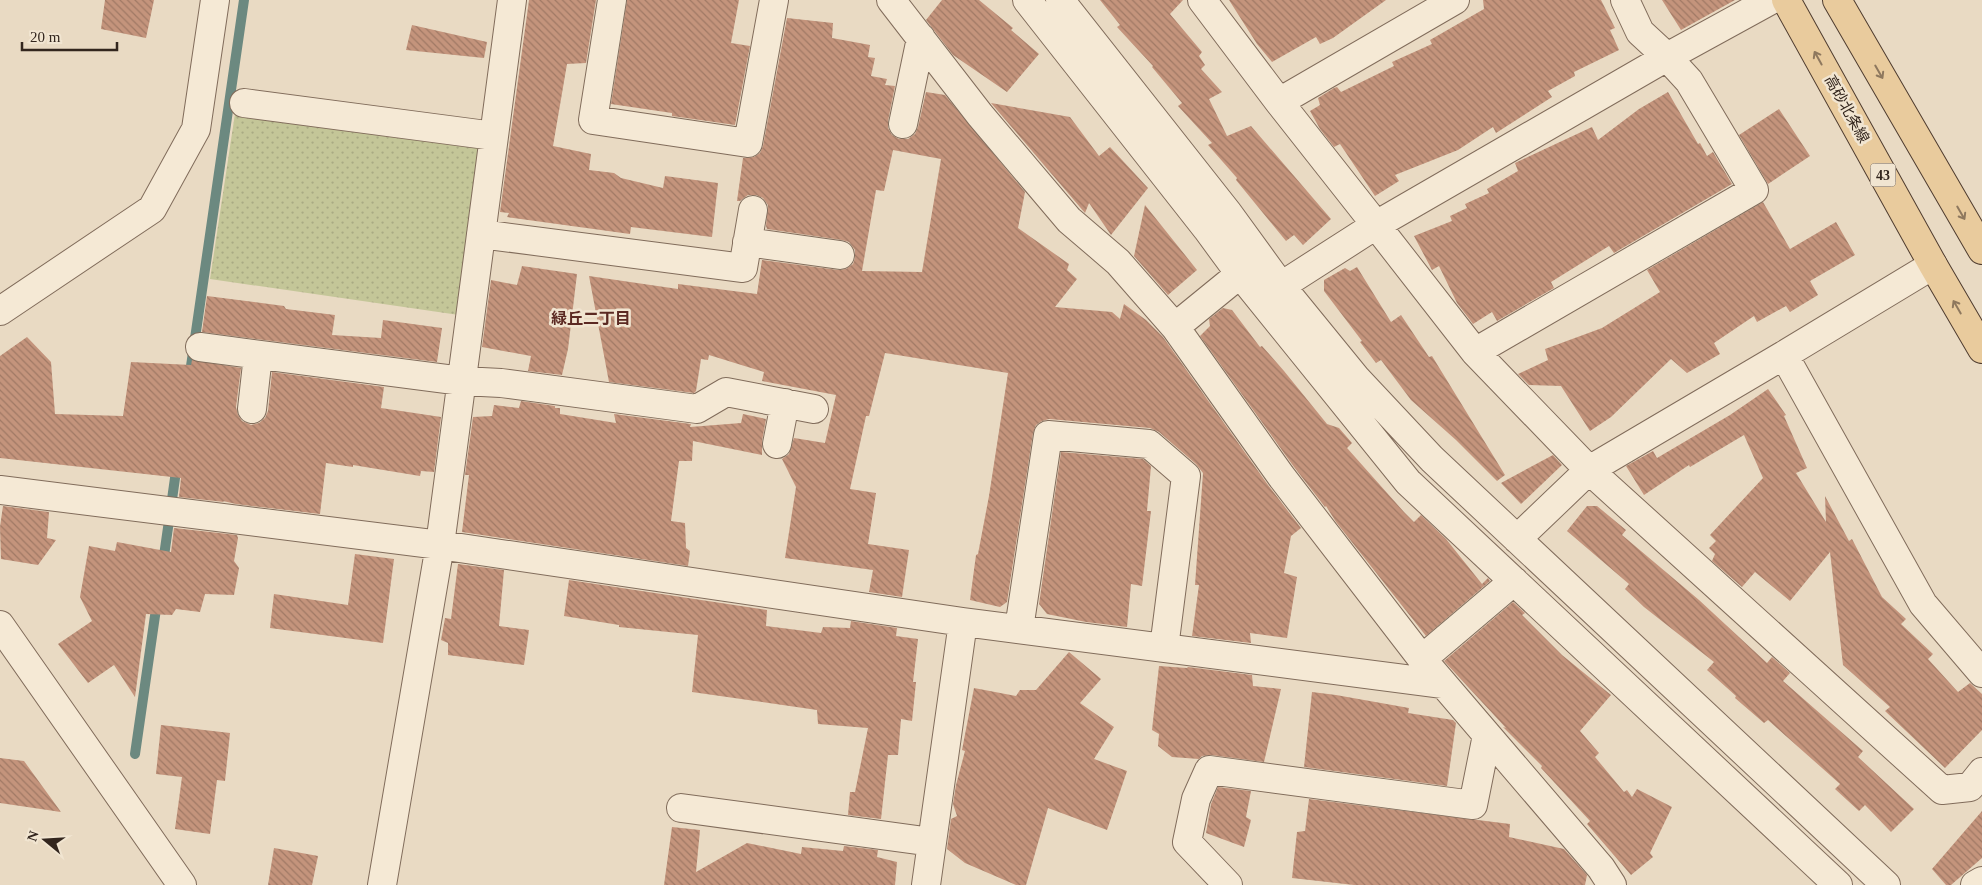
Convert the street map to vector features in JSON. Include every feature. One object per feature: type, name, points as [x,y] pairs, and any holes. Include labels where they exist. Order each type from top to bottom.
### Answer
[{"type":"main road","name":"高砂北条線","points":[[1786,0],[1933,265],[1982,349]]},
{"type":"main road","points":[[1837,0],[1981,244]]},
{"type":"street","points":[[0,311],[152,209],[196,129],[215,0]]},
{"type":"street","points":[[382,885],[440,545],[512,0]]},
{"type":"street","points":[[612,0],[594,120],[748,143],[774,0]]},
{"type":"street","points":[[891,0],[980,115],[1069,220],[1118,262],[1175,326],[1281,476],[1422,659],[1601,868],[1612,885]]},
{"type":"street","points":[[1027,0],[1208,229],[1240,274],[1408,482],[1838,885]]},
{"type":"street","points":[[1060,0],[1228,213],[1281,286],[1356,378],[1432,459],[1886,885]]},
{"type":"street","points":[[1202,0],[1278,102],[1475,352],[1589,470],[1942,790],[1970,787],[1982,772]]},
{"type":"street","points":[[1278,102],[1455,0]]},
{"type":"street","points":[[1475,352],[1754,190],[1689,81],[1667,56],[1640,32],[1625,0]]},
{"type":"street","points":[[1281,286],[1376,225],[1667,56],[1771,0]]},
{"type":"street","points":[[903,124],[921,38]]},
{"type":"street","points":[[244,103],[494,136]]},
{"type":"street","points":[[481,234],[743,268],[753,210]]},
{"type":"street","points":[[747,242],[840,255]]},
{"type":"street","points":[[1517,539],[1589,470],[1933,265]]},
{"type":"street","points":[[1175,326],[1240,274]]},
{"type":"street","points":[[200,347],[697,409],[726,392],[814,409]]},
{"type":"street","points":[[252,409],[258,355]]},
{"type":"street","points":[[1784,355],[1923,604],[1982,673]]},
{"type":"street","points":[[777,444],[785,403]]},
{"type":"street","points":[[1019,629],[1048,435],[1149,444],[1186,476],[1164,648]]},
{"type":"street","points":[[0,490],[440,545],[963,622],[1443,684]]},
{"type":"street","points":[[1422,659],[1514,581]]},
{"type":"street","points":[[932,883],[932,842],[963,622]]},
{"type":"street","points":[[0,625],[182,885]]},
{"type":"street","points":[[1228,885],[1187,842],[1196,799],[1210,770],[1473,805],[1487,735]]},
{"type":"street","points":[[681,808],[932,842]]},
{"type":"street","points":[[1975,885],[1982,881]]},
{"type":"green space","points":[[236,107],[485,144],[459,315],[210,279]]},
{"type":"building","points":[[105,0],[154,0],[146,38],[101,29]]},
{"type":"building","points":[[529,0],[596,0],[586,63],[567,64],[553,146],[591,154],[589,170],[614,173],[621,178],[663,188],[665,176],[718,183],[712,237],[631,227],[630,234],[507,217],[509,213],[500,212]]},
{"type":"building","points":[[627,0],[739,0],[731,43],[750,46],[735,125],[672,116],[672,113],[611,104]]},
{"type":"building","points":[[942,0],[979,0],[1013,28],[1011,30],[1039,54],[1007,92],[953,55],[926,20]]},
{"type":"building","points":[[1100,0],[1183,0],[1170,14],[1202,52],[1199,56],[1205,65],[1201,69],[1222,92],[1209,99],[1227,136],[1251,126],[1331,219],[1303,245],[1294,235],[1286,241],[1236,180],[1237,178],[1208,145],[1212,143],[1178,106],[1182,103],[1153,66],[1117,27],[1120,25]]},
{"type":"building","points":[[1229,0],[1386,0],[1333,38],[1320,44],[1316,37],[1272,62],[1257,44]]},
{"type":"building","points":[[1483,0],[1601,0],[1615,28],[1610,30],[1619,50],[1574,72],[1575,76],[1548,91],[1552,97],[1496,133],[1493,127],[1458,150],[1395,175],[1399,181],[1375,196],[1340,144],[1334,147],[1320,129],[1310,111],[1320,105],[1318,98],[1334,88],[1337,87],[1341,92],[1394,66],[1392,62],[1432,44],[1430,40],[1484,9]]},
{"type":"building","points":[[1662,0],[1735,0],[1681,30]]},
{"type":"building","points":[[787,18],[833,23],[832,38],[870,45],[868,57],[875,58],[871,76],[887,79],[885,85],[895,86],[888,128],[892,135],[899,139],[908,139],[915,134],[926,92],[945,95],[1025,192],[1018,228],[1069,264],[1067,270],[1077,279],[1055,307],[1112,312],[1120,319],[1124,304],[1146,320],[1163,337],[1268,485],[1301,528],[1291,536],[1284,573],[1297,577],[1287,638],[1250,633],[1251,643],[1192,636],[1199,585],[1195,585],[1203,473],[1196,464],[1159,432],[1150,428],[1049,419],[1036,425],[1033,433],[1007,602],[1000,607],[970,600],[976,555],[978,554],[989,496],[1008,373],[885,353],[869,416],[866,416],[850,489],[876,493],[868,544],[909,550],[902,597],[869,592],[873,570],[785,558],[796,487],[782,459],[789,454],[794,438],[825,443],[836,395],[762,381],[764,372],[709,355],[708,360],[701,359],[696,391],[694,393],[609,382],[589,276],[678,289],[678,284],[757,294],[762,260],[838,270],[846,269],[853,264],[855,250],[849,242],[767,229],[768,205],[763,198],[756,195],[748,195],[737,201],[743,158],[754,157],[760,153],[763,146]],"holes":[[[893,150],[941,159],[922,272],[862,271],[876,190],[884,191]]]},
{"type":"building","points":[[412,25],[487,42],[484,58],[406,50]]},
{"type":"building","points":[[1668,92],[1698,144],[1700,143],[1707,156],[1713,152],[1732,184],[1614,253],[1609,246],[1551,282],[1554,288],[1497,321],[1492,312],[1473,324],[1457,303],[1439,266],[1432,270],[1414,236],[1452,221],[1450,216],[1467,208],[1465,204],[1489,193],[1487,189],[1518,171],[1515,163],[1592,127],[1598,140],[1639,109]]},
{"type":"building","points":[[991,103],[1070,117],[1099,156],[1110,147],[1148,188],[1111,235],[1089,203],[1085,213]]},
{"type":"building","points":[[1779,109],[1810,156],[1768,184],[1739,135]]},
{"type":"building","points":[[1763,202],[1790,249],[1836,222],[1855,255],[1810,281],[1818,295],[1790,312],[1786,306],[1757,322],[1754,316],[1714,343],[1720,354],[1687,373],[1671,359],[1611,417],[1590,431],[1561,386],[1529,385],[1518,374],[1548,360],[1545,349],[1602,328],[1660,292],[1647,270]]},
{"type":"building","points":[[1145,205],[1197,270],[1168,295],[1134,256]]},
{"type":"building","points":[[522,266],[577,274],[568,349],[562,375],[528,371],[531,356],[482,347],[491,280],[517,285]]},
{"type":"building","points":[[1357,267],[1391,322],[1401,315],[1429,357],[1432,356],[1505,475],[1497,481],[1456,440],[1411,400],[1381,360],[1376,363],[1360,342],[1362,341],[1324,291],[1324,280],[1345,268],[1350,271]]},
{"type":"building","points":[[207,296],[335,315],[332,335],[381,338],[383,320],[442,328],[437,362],[202,332]]},
{"type":"building","points":[[1223,308],[1232,310],[1260,347],[1262,346],[1284,371],[1327,424],[1339,428],[1352,443],[1347,448],[1404,512],[1414,522],[1421,515],[1446,539],[1482,584],[1488,578],[1490,581],[1426,636],[1294,467],[1200,336],[1210,326],[1209,319]]},
{"type":"building","points":[[27,337],[51,362],[55,414],[123,416],[131,362],[191,365],[192,360],[241,368],[236,407],[242,421],[251,425],[259,423],[265,418],[268,411],[272,372],[384,387],[381,408],[441,417],[434,472],[421,471],[420,476],[353,465],[353,467],[326,463],[320,514],[179,497],[181,478],[0,458],[0,356]]},
{"type":"building","points":[[1768,389],[1786,415],[1784,416],[1807,468],[1796,473],[1826,522],[1825,496],[1849,541],[1852,539],[1882,597],[1906,619],[1901,624],[1933,654],[1928,659],[1958,692],[1970,683],[1982,694],[1982,730],[1945,768],[1885,711],[1890,707],[1843,665],[1830,552],[1790,601],[1755,572],[1742,587],[1712,561],[1715,554],[1709,548],[1716,541],[1710,535],[1763,478],[1744,435],[1690,467],[1689,465],[1644,495],[1626,466],[1653,451],[1657,458],[1730,415]]},
{"type":"building","points":[[521,401],[555,406],[555,408],[560,408],[560,414],[616,423],[614,414],[691,424],[690,427],[741,423],[743,414],[766,419],[762,441],[762,455],[693,441],[692,461],[679,461],[671,521],[685,523],[686,548],[690,551],[688,566],[462,532],[469,475],[465,475],[473,417],[492,416],[494,405],[519,408]]},
{"type":"building","points":[[1061,452],[1143,459],[1151,466],[1147,511],[1151,511],[1142,586],[1131,584],[1127,627],[1086,622],[1047,614],[1039,604]]},
{"type":"building","points":[[1553,455],[1562,465],[1521,504],[1501,483]]},
{"type":"building","points":[[3,506],[49,512],[47,538],[56,540],[38,565],[1,559],[0,527]]},
{"type":"building","points":[[1587,506],[1597,506],[1626,530],[1622,535],[1699,600],[1767,663],[1772,657],[1790,673],[1783,681],[1863,751],[1858,757],[1914,809],[1891,832],[1865,805],[1859,811],[1835,789],[1840,784],[1768,720],[1764,723],[1735,698],[1736,696],[1707,670],[1714,662],[1644,607],[1625,589],[1629,584],[1567,531]]},
{"type":"building","points":[[174,528],[237,535],[234,561],[239,568],[234,595],[205,594],[200,612],[176,609],[172,615],[146,614],[135,697],[114,665],[88,683],[58,644],[92,621],[80,597],[89,546],[115,551],[117,542],[171,552]]},
{"type":"building","points":[[355,554],[394,559],[383,643],[270,628],[274,594],[348,605]]},
{"type":"building","points":[[458,564],[504,570],[499,626],[529,630],[524,665],[448,655],[448,643],[441,640],[445,618],[451,619]]},
{"type":"building","points":[[569,580],[767,610],[766,626],[821,633],[823,627],[850,628],[851,621],[897,628],[896,636],[918,639],[913,682],[916,682],[912,721],[901,719],[898,755],[888,755],[881,819],[848,815],[850,792],[855,792],[868,728],[818,724],[817,710],[692,692],[698,635],[619,627],[619,625],[564,616]]},
{"type":"building","points":[[1513,602],[1525,613],[1522,615],[1562,655],[1611,695],[1580,731],[1599,753],[1595,757],[1624,792],[1627,790],[1632,797],[1637,789],[1672,807],[1650,853],[1653,857],[1631,875],[1587,824],[1590,821],[1541,768],[1542,766],[1503,727],[1506,728],[1444,661]]},
{"type":"building","points":[[1069,652],[1101,679],[1080,703],[1114,727],[1094,759],[1127,771],[1107,830],[1048,808],[1026,885],[1016,885],[965,863],[947,849],[951,819],[957,816],[953,804],[965,751],[962,750],[974,688],[1016,696],[1020,690],[1036,690]]},
{"type":"building","points":[[1159,666],[1188,667],[1252,675],[1253,686],[1281,689],[1264,762],[1211,755],[1202,756],[1199,759],[1172,757],[1158,746],[1159,734],[1152,730]]},
{"type":"building","points":[[1312,692],[1409,708],[1408,713],[1453,720],[1456,723],[1447,786],[1304,767]]},
{"type":"building","points":[[161,725],[230,733],[225,781],[217,780],[210,834],[175,829],[182,777],[156,774]]},
{"type":"building","points":[[0,758],[24,761],[61,812],[0,803]]},
{"type":"building","points":[[1218,787],[1251,791],[1246,817],[1251,820],[1244,847],[1206,833],[1211,804]]},
{"type":"building","points":[[1309,799],[1510,824],[1509,837],[1564,849],[1587,875],[1585,885],[1354,885],[1292,878],[1297,832],[1305,831]]},
{"type":"building","points":[[1982,811],[1982,858],[1951,885],[1946,885],[1932,869]]},
{"type":"building","points":[[672,827],[700,830],[696,872],[747,843],[801,854],[802,847],[843,851],[844,846],[878,850],[877,857],[897,862],[895,885],[664,885]]},
{"type":"building","points":[[274,848],[318,856],[312,885],[268,885]]},
{"type":"waterway","points":[[190,373],[244,0]]},
{"type":"waterway","points":[[163,563],[177,464]]},
{"type":"waterway","points":[[135,754],[157,602]]},
{"type":"district","name":"緑丘二丁目","points":[[591,318]]}]
